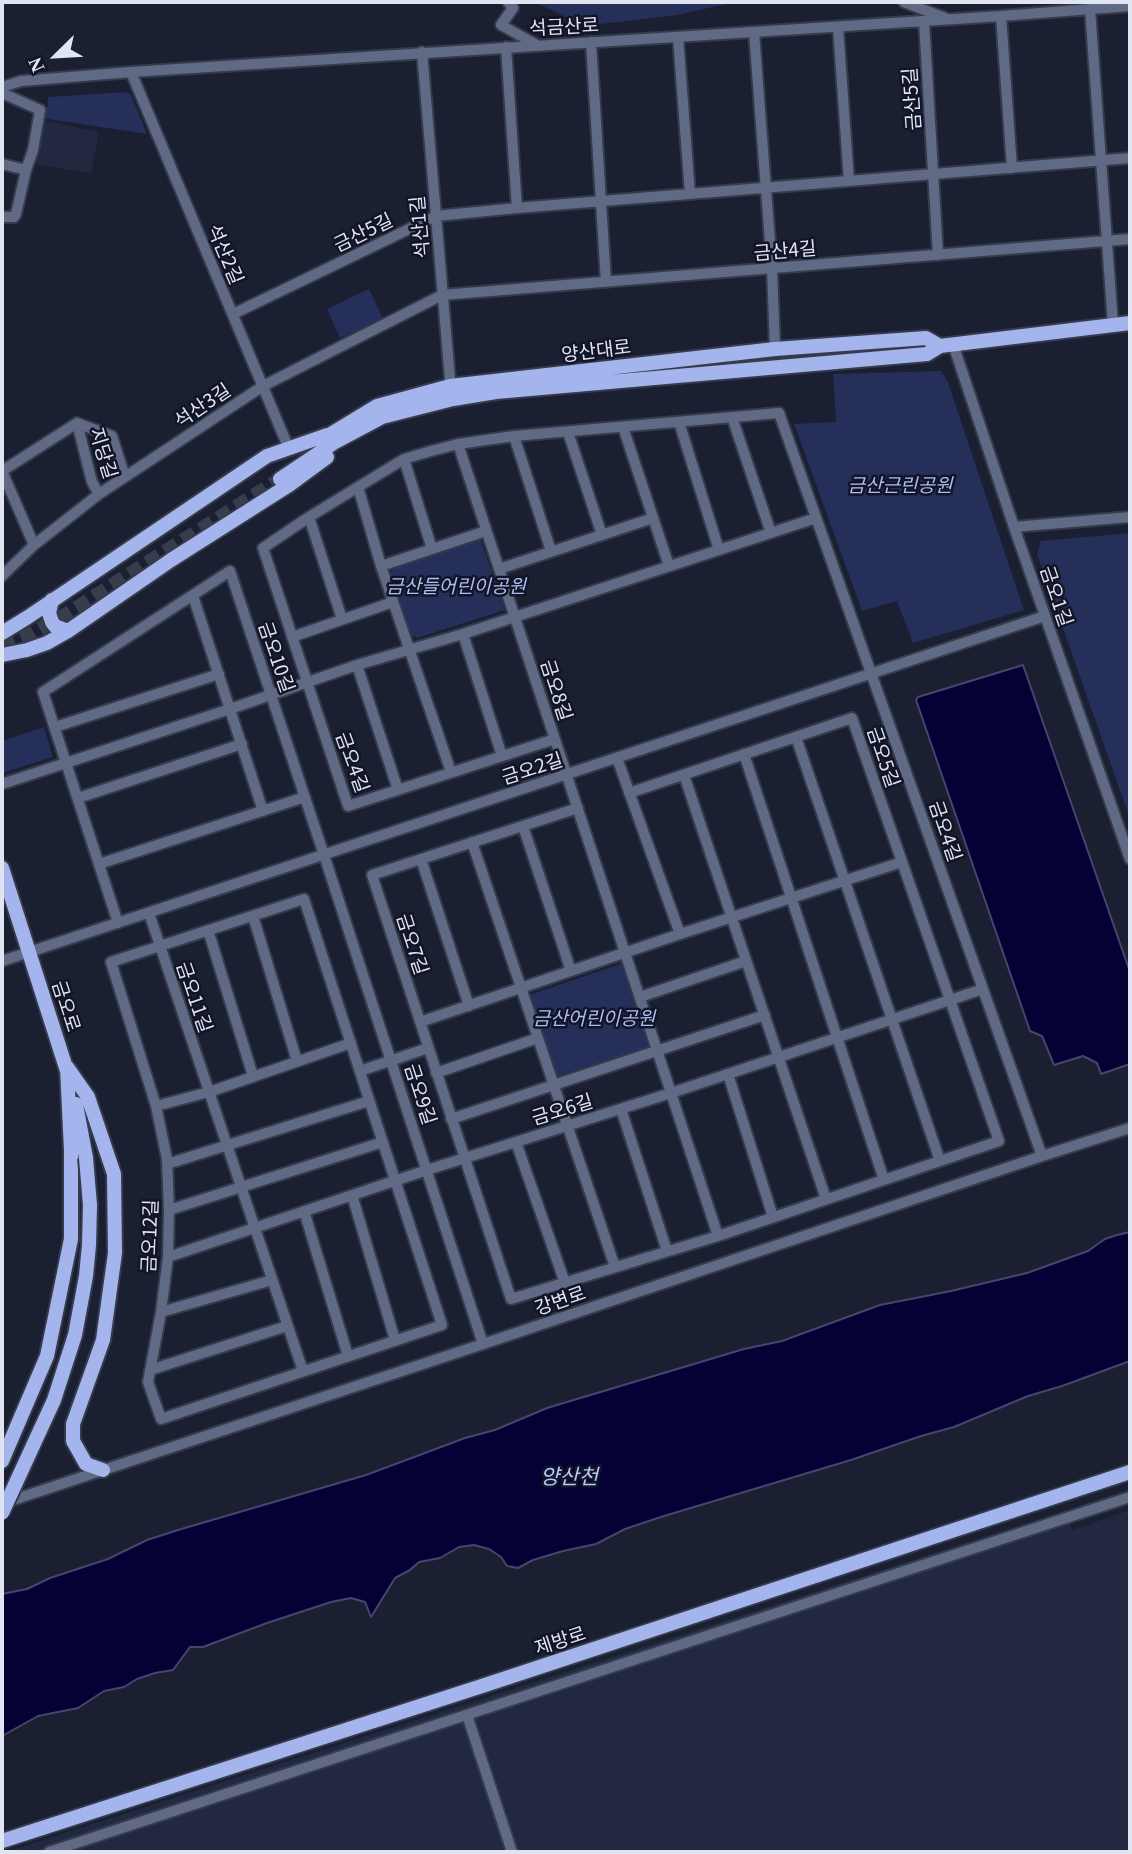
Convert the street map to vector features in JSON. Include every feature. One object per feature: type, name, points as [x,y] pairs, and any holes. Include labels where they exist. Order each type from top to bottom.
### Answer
[{"type":"main road","name":"양산대로","points":[[947,345],[926,338],[775,349],[451,393],[377,406],[329,435],[278,475],[382,417],[451,393],[496,392],[927,354],[947,345],[1130,323]]},
{"type":"main road","points":[[3,655],[47,643],[68,631],[171,560],[289,485],[339,449],[360,428]]},
{"type":"main road","points":[[2,633],[267,456],[329,435]]},
{"type":"main road","points":[[52,600],[49,613],[52,622],[68,631]]},
{"type":"main road","name":"금오로","points":[[2,868],[66,1067],[80,1121],[90,1205],[89,1245],[81,1309],[66,1365],[54,1400],[2,1513]]},
{"type":"main road","points":[[2,1461],[47,1356],[71,1239],[71,1150],[66,1067]]},
{"type":"main road","points":[[66,1067],[88,1097],[114,1174],[115,1253],[103,1340],[73,1424],[73,1441],[86,1464],[103,1471]]},
{"type":"main road","name":"제방로","points":[[2,1841],[1130,1472]]},
{"type":"street","points":[[508,2],[513,8],[500,25],[537,45]]},
{"type":"street","points":[[904,2],[948,19]]},
{"type":"street","name":"석금산로","points":[[2,87],[21,81],[131,72],[1130,6]]},
{"type":"street","points":[[1090,9],[1113,325]]},
{"type":"street","points":[[1001,16],[1012,168]]},
{"type":"street","name":"금산5길","points":[[924,21],[934,174]]},
{"type":"street","points":[[838,27],[849,181]]},
{"type":"street","points":[[754,32],[772,268],[775,349]]},
{"type":"street","points":[[678,37],[690,194]]},
{"type":"street","points":[[590,42],[606,282]]},
{"type":"street","points":[[506,47],[517,208]]},
{"type":"street","name":"석산1길","points":[[422,52],[451,393]]},
{"type":"street","name":"석산2길","points":[[131,72],[289,449]]},
{"type":"street","points":[[2,93],[40,110],[33,150],[16,214],[14,217],[2,216]]},
{"type":"street","name":"금산5길","points":[[233,314],[436,216],[1130,158]]},
{"type":"street","points":[[2,164],[26,170]]},
{"type":"street","points":[[934,174],[938,255]]},
{"type":"street","name":"금산4길","points":[[442,295],[1130,239]]},
{"type":"street","name":"석산3길","points":[[2,576],[34,545],[99,494],[263,386],[442,295]]},
{"type":"street","name":"금오1길","points":[[947,345],[1130,859]]},
{"type":"street","name":"금오4길","points":[[555,739],[348,806],[262,548],[404,459],[458,444],[514,436],[779,413],[1042,1156]]},
{"type":"street","points":[[732,417],[771,533]]},
{"type":"street","points":[[679,422],[719,550]]},
{"type":"street","points":[[34,545],[2,471],[76,423],[112,436],[125,477]]},
{"type":"street","name":"지당길","points":[[76,423],[92,482],[99,494]]},
{"type":"street","points":[[623,427],[669,566]]},
{"type":"street","points":[[568,432],[602,535]]},
{"type":"street","points":[[514,436],[551,551]]},
{"type":"street","name":"금오8길","points":[[458,444],[566,775]]},
{"type":"street","points":[[404,459],[432,549]]},
{"type":"street","points":[[358,487],[393,602],[451,772]]},
{"type":"street","points":[[309,517],[342,620]]},
{"type":"street","points":[[1014,527],[1130,517]]},
{"type":"street","points":[[499,569],[653,518]]},
{"type":"street","points":[[2,784],[357,665],[410,651],[816,518]]},
{"type":"street","points":[[382,566],[486,530]]},
{"type":"street","name":"금오10길","points":[[118,923],[43,692],[230,571],[324,855]]},
{"type":"street","points":[[193,596],[263,811]]},
{"type":"street","points":[[292,637],[393,602]]},
{"type":"street","name":"금오2길","points":[[2,961],[1045,617]]},
{"type":"street","points":[[463,634],[502,756]]},
{"type":"street","name":"금오4길","points":[[357,665],[398,790]]},
{"type":"street","points":[[55,727],[219,674]]},
{"type":"street","name":"금오5길","points":[[629,793],[852,718],[999,1141],[718,1236]]},
{"type":"street","points":[[796,737],[940,1161]]},
{"type":"street","points":[[78,799],[242,744]]},
{"type":"street","points":[[744,754],[884,1180]]},
{"type":"street","points":[[617,758],[680,934]]},
{"type":"street","points":[[566,775],[718,1236]]},
{"type":"street","points":[[684,775],[826,1199]]},
{"type":"street","points":[[99,864],[305,797]]},
{"type":"street","name":"금오7길","points":[[578,808],[372,875],[451,1119],[511,1299],[718,1236]]},
{"type":"street","points":[[523,826],[571,971]]},
{"type":"street","points":[[472,842],[615,1267]]},
{"type":"street","name":"금오9길","points":[[324,855],[484,1344]]},
{"type":"street","name":"금오7길","points":[[421,859],[469,1006]]},
{"type":"street","points":[[420,1022],[902,862]]},
{"type":"street","name":"금오12길","points":[[304,899],[442,1325],[161,1419],[148,1382],[169,1257],[167,1164],[156,1106],[111,962],[160,946],[304,899]]},
{"type":"street","name":"금오11길","points":[[149,913],[303,1371]]},
{"type":"street","points":[[253,916],[297,1061]]},
{"type":"street","points":[[208,930],[253,1076]]},
{"type":"street","points":[[639,997],[746,961]]},
{"type":"street","points":[[671,1093],[984,989]]},
{"type":"street","name":"금오6길","points":[[554,1084],[765,1015]]},
{"type":"street","points":[[436,1073],[538,1038]]},
{"type":"street","points":[[156,1106],[209,1092],[351,1043]]},
{"type":"street","points":[[360,1071],[428,1048]]},
{"type":"street","points":[[728,1074],[773,1217]]},
{"type":"street","points":[[451,1119],[554,1084]]},
{"type":"street","name":"금오6길","points":[[395,1181],[671,1093]]},
{"type":"street","points":[[167,1164],[369,1101]]},
{"type":"street","points":[[621,1109],[667,1251]]},
{"type":"street","name":"강변로","points":[[2,1504],[1130,1128]]},
{"type":"street","points":[[169,1210],[383,1142]]},
{"type":"street","points":[[516,1142],[565,1283]]},
{"type":"street","points":[[169,1257],[395,1181]]},
{"type":"street","points":[[352,1195],[395,1340]]},
{"type":"street","points":[[304,1212],[348,1356]]},
{"type":"street","points":[[161,1312],[272,1280]]},
{"type":"street","points":[[150,1370],[288,1326]]},
{"type":"street","points":[[48,1852],[1130,1497]]},
{"type":"street","points":[[467,1715],[512,1852]]},
{"type":"shaded area","points":[[41,120],[99,132],[91,174],[31,163]]},
{"type":"shaded area","points":[[1130,1510],[1130,1852],[5,1852],[1066,1511],[1072,1530]]},
{"type":"green space","points":[[539,2],[735,2],[677,15],[584,26]]},
{"type":"green space","points":[[126,92],[131,95],[147,134],[42,118],[43,110],[48,106],[48,97]]},
{"type":"green space","points":[[369,289],[383,319],[340,338],[327,309]]},
{"type":"green space","name":"금산근린공원","points":[[941,371],[948,382],[1024,610],[913,643],[897,601],[862,611],[794,424],[836,422],[833,374]]},
{"type":"green space","points":[[1130,533],[1130,819],[1037,554],[1041,541]]},
{"type":"green space","name":"금산들어린이공원","points":[[480,538],[505,610],[417,638],[411,635],[390,574],[394,567]]},
{"type":"green space","points":[[44,727],[53,757],[2,773],[2,741]]},
{"type":"green space","name":"금산어린이공원","points":[[623,963],[650,1047],[557,1076],[529,995]]},
{"type":"water","points":[[1023,665],[1130,972],[1130,1064],[1101,1074],[1097,1063],[1083,1056],[1054,1065],[1042,1036],[1030,1031],[916,700],[918,697]]},
{"type":"water","name":"양산천","points":[[1130,1232],[1130,1361],[1028,1396],[954,1427],[664,1516],[625,1529],[596,1544],[533,1560],[518,1568],[507,1566],[501,1557],[489,1549],[474,1545],[459,1547],[440,1558],[419,1562],[395,1578],[371,1617],[365,1602],[351,1598],[267,1623],[203,1647],[190,1647],[173,1670],[155,1673],[124,1687],[104,1691],[78,1708],[38,1716],[2,1736],[2,1594],[27,1589],[50,1578],[108,1559],[147,1540],[366,1475],[465,1438],[495,1430],[547,1408],[744,1349],[782,1341],[880,1305],[1027,1273],[1088,1251],[1105,1239]]},
{"type":"tunnel","points":[[2,647],[26,637],[68,613],[280,479]]}]
